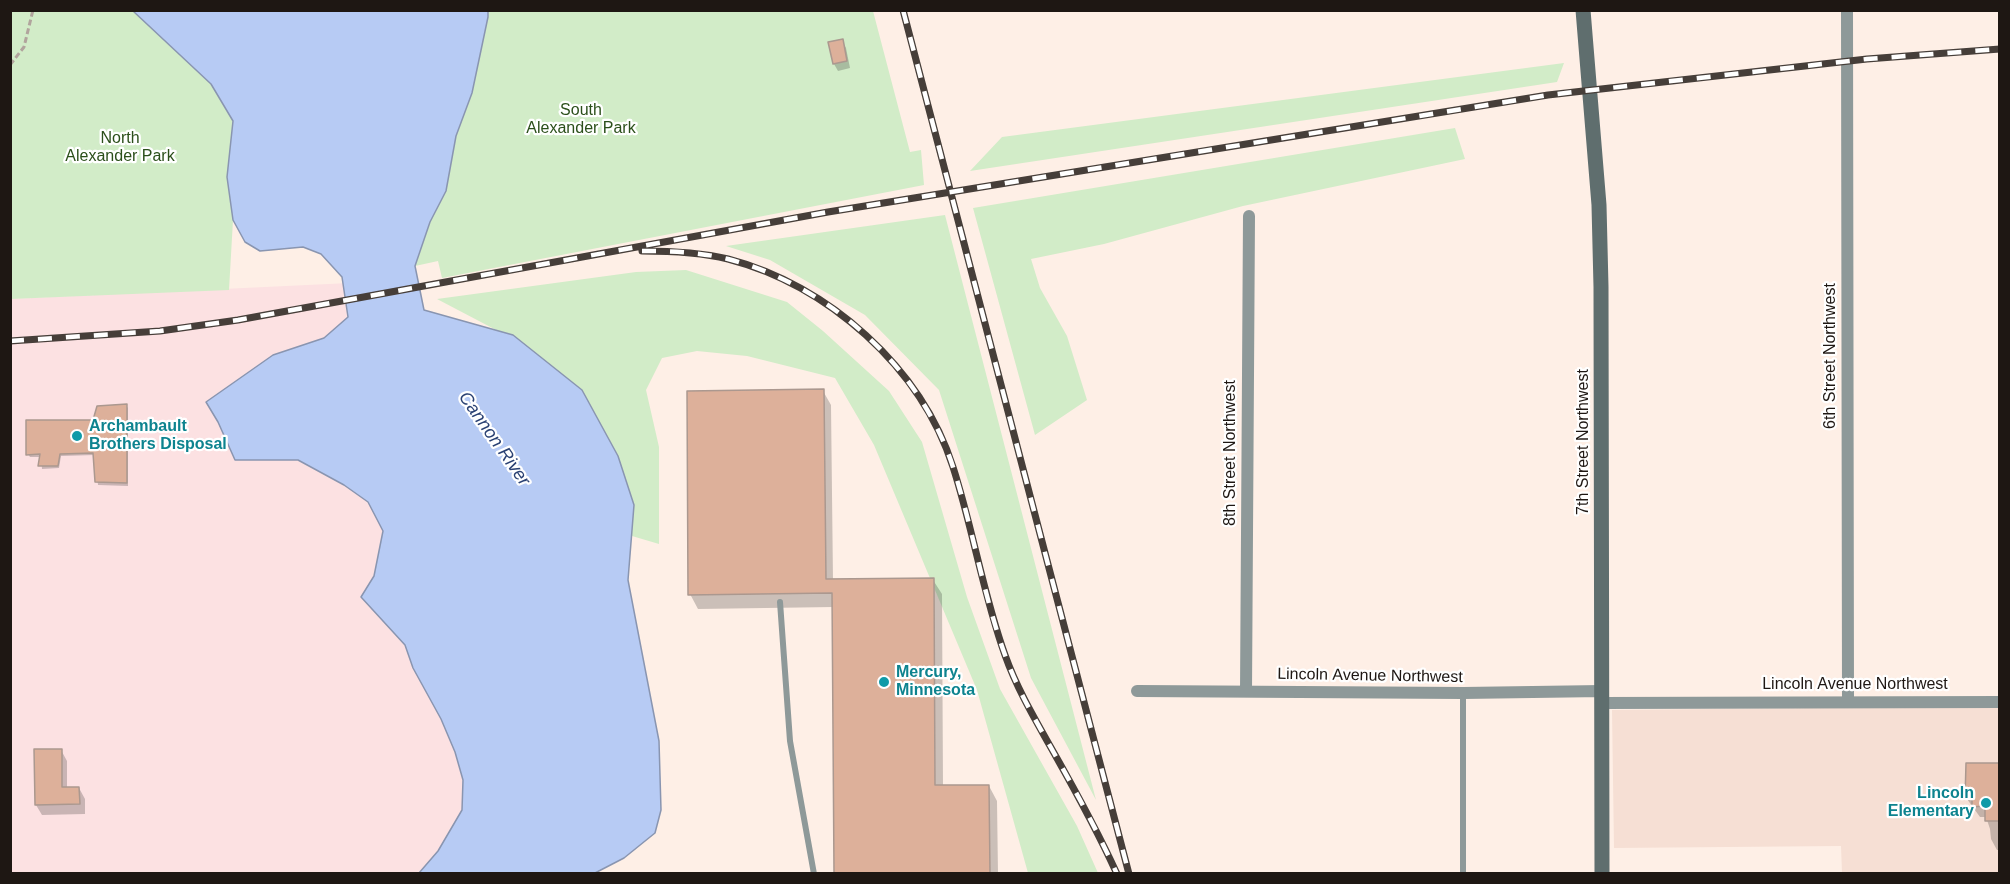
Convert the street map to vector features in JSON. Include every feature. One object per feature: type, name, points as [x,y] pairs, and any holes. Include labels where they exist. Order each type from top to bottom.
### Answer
[{"type":"street","name":"7th Street Northwest","points":[[1582,10],[1599,205],[1601,287],[1602,873]]},
{"type":"street","name":"6th Street Northwest","points":[[1847,10],[1848,701]]},
{"type":"street","name":"8th Street Northwest","points":[[1246,691],[1249,216]]},
{"type":"street","name":"Lincoln Avenue Northwest","points":[[1137,691],[1463,693],[2000,702]]},
{"type":"lane","points":[[780,602],[790,741],[814,873]]},
{"type":"lane","points":[[1463,693],[1463,873]]},
{"type":"path","points":[[10,65],[24,47],[33,10]]},
{"type":"shaded area","points":[[371,282],[526,696],[463,873],[11,873],[10,299]]},
{"type":"shaded area","points":[[1999,706],[1999,873],[1842,873],[1841,846],[1614,848],[1612,710]]},
{"type":"green space","name":"North Alexander Park","points":[[10,11],[133,11],[211,84],[233,121],[227,177],[233,220],[229,290],[11,299]]},
{"type":"green space","name":"South Alexander Park","points":[[488,11],[873,11],[910,152],[921,150],[924,185],[442,278],[438,261],[415,266],[430,222],[446,191],[456,136],[472,93]]},
{"type":"green space","points":[[1564,63],[1557,82],[970,171],[1002,137]]},
{"type":"green space","points":[[1455,128],[1465,159],[1243,206],[1104,244],[1031,259],[1040,288],[1067,336],[1087,400],[1035,435],[973,208]]},
{"type":"green space","points":[[945,215],[1096,800],[1031,678],[939,390],[865,315],[770,260],[726,246]]},
{"type":"green space","points":[[686,270],[787,302],[823,331],[889,391],[922,442],[967,597],[1000,689],[1077,826],[1098,873],[1028,873],[977,690],[874,445],[835,378],[747,356],[697,351],[662,358],[646,390],[659,447],[659,544],[632,536],[618,456],[582,390],[498,331],[437,299],[636,272]]},
{"type":"water","name":"Cannon River","points":[[133,11],[488,11],[472,93],[456,136],[446,191],[430,222],[415,266],[424,310],[513,335],[582,390],[618,456],[634,505],[628,580],[659,741],[661,810],[655,833],[624,858],[595,873],[419,873],[438,851],[462,810],[463,780],[455,752],[441,719],[413,668],[405,645],[361,597],[374,576],[383,531],[368,502],[344,485],[298,460],[235,460],[206,402],[273,355],[324,338],[348,317],[342,277],[321,254],[303,247],[260,251],[245,242],[233,220],[227,177],[233,121],[211,84]]},
{"type":"building","points":[[843,39],[847,61],[833,64],[828,42]]},
{"type":"building","points":[[824,389],[826,579],[934,578],[935,785],[989,785],[990,873],[834,873],[832,593],[688,595],[687,391]]},
{"type":"building","name":"Archambault Brothers Disposal","points":[[127,404],[127,483],[95,482],[93,453],[60,454],[58,466],[38,466],[40,454],[26,455],[26,420],[93,420],[97,406]]},
{"type":"building","points":[[34,749],[62,749],[62,787],[79,787],[80,804],[35,805]]},
{"type":"building","name":"Lincoln Elementary","points":[[1966,763],[2000,763],[2000,821],[1985,821],[1985,806],[1972,807],[1972,799],[1965,799]]},
{"type":"railway","points":[[903,10],[1129,874]]},
{"type":"railway","points":[[10,341],[160,331],[238,320],[828,212],[1548,95],[1867,59],[2000,49]]},
{"type":"railway","points":[[642,251],[706,255],[728,259],[765,271],[801,288],[835,310],[866,335],[894,364],[918,396],[938,430],[953,467],[990,609],[1015,680],[1087,812],[1117,874]]},
{"type":"place","name":"Archambault Brothers Disposal","points":[[77,436]]},
{"type":"place","name":"Mercury, Minnesota","points":[[884,682]]},
{"type":"place","name":"Lincoln Elementary","points":[[1986,803]]}]
